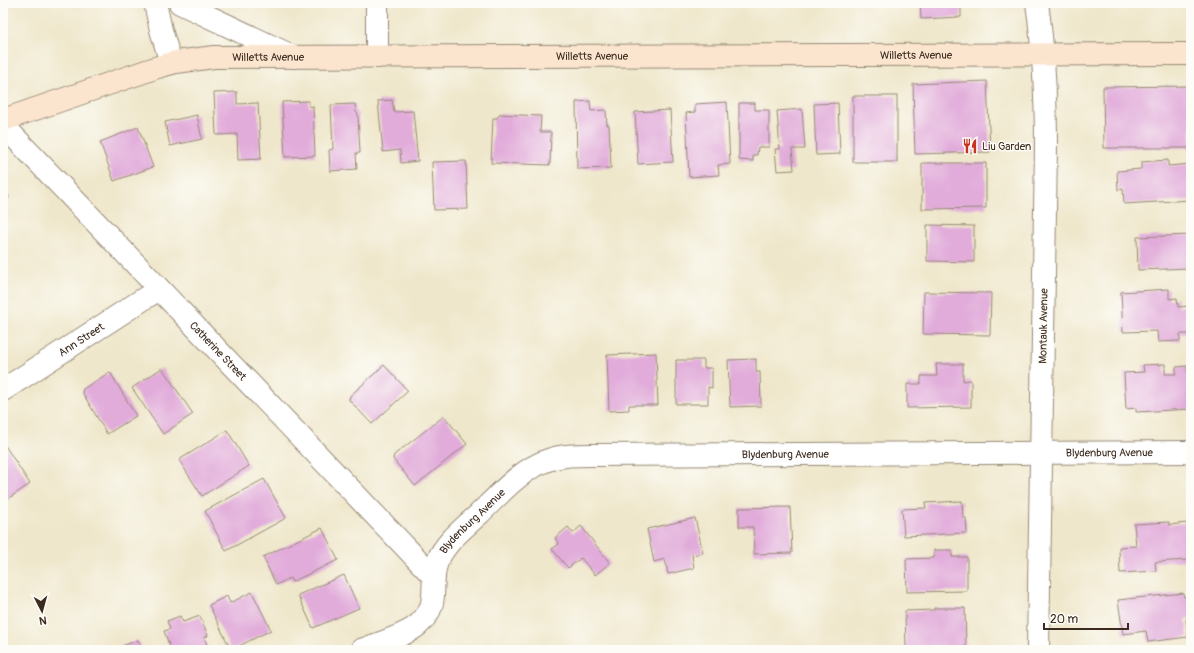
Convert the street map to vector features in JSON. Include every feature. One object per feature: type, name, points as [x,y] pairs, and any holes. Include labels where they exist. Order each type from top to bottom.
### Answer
[{"type":"main road","name":"Willetts Avenue","points":[[3,120],[141,72],[172,63],[214,57],[1191,54]]},
{"type":"street","points":[[154,3],[172,63]]},
{"type":"street","points":[[180,3],[294,57]]},
{"type":"street","points":[[376,57],[377,3]]},
{"type":"street","name":"Montauk Avenue","points":[[1037,3],[1043,54],[1046,100],[1038,650]]},
{"type":"street","name":"Catherine Street","points":[[3,125],[434,577]]},
{"type":"street","name":"Ann Street","points":[[3,390],[159,289]]},
{"type":"street","name":"Blydenburg Avenue","points":[[361,650],[411,631],[420,624],[431,608],[434,598],[434,577],[437,562],[452,538],[514,480],[530,468],[549,460],[570,455],[1191,452]]},
{"type":"building","points":[[920,3],[961,3],[961,17],[921,19]]},
{"type":"building","points":[[987,81],[990,152],[915,154],[913,84]]},
{"type":"building","points":[[1191,86],[1191,148],[1104,148],[1103,87]]},
{"type":"building","points":[[237,92],[237,104],[258,103],[261,159],[238,160],[237,134],[216,135],[214,93]]},
{"type":"building","points":[[853,96],[897,96],[897,162],[853,162]]},
{"type":"building","points":[[392,100],[394,112],[413,111],[418,161],[401,163],[400,150],[383,152],[378,101]]},
{"type":"building","points":[[309,101],[309,107],[313,106],[315,156],[285,157],[282,102]]},
{"type":"building","points":[[590,101],[591,111],[606,110],[607,125],[609,125],[611,168],[577,169],[576,102]]},
{"type":"building","points":[[727,102],[730,164],[718,165],[719,175],[689,177],[686,113],[695,112],[695,104]]},
{"type":"building","points":[[739,103],[755,103],[755,110],[769,110],[769,147],[758,147],[757,155],[753,155],[753,161],[739,160]]},
{"type":"building","points":[[838,103],[840,154],[816,155],[814,104]]},
{"type":"building","points":[[355,104],[356,112],[358,114],[360,153],[356,153],[357,169],[330,171],[329,150],[333,149],[331,105]]},
{"type":"building","points":[[802,109],[805,149],[792,149],[794,170],[777,171],[775,149],[780,149],[777,111]]},
{"type":"building","points":[[670,110],[673,162],[638,164],[635,112]]},
{"type":"building","points":[[500,114],[541,116],[540,132],[551,132],[550,165],[491,163],[493,118],[497,118]]},
{"type":"building","points":[[197,115],[202,139],[170,146],[165,122]]},
{"type":"building","points":[[138,127],[153,167],[114,181],[100,142]]},
{"type":"building","points":[[1168,160],[1168,166],[1191,164],[1191,200],[1124,204],[1123,189],[1118,190],[1117,171],[1141,169],[1141,162]]},
{"type":"building","points":[[466,161],[468,209],[434,210],[432,162]]},
{"type":"building","points":[[922,163],[986,163],[986,208],[922,209]]},
{"type":"building","points":[[3,182],[9,198],[3,200]]},
{"type":"building","points":[[927,225],[974,226],[974,262],[927,261]]},
{"type":"building","points":[[1191,235],[1191,268],[1138,270],[1137,237]]},
{"type":"building","points":[[1169,289],[1169,299],[1177,298],[1178,307],[1191,306],[1191,334],[1180,334],[1180,341],[1158,342],[1157,331],[1123,332],[1121,292]]},
{"type":"building","points":[[924,292],[991,293],[990,335],[923,334]]},
{"type":"building","points":[[656,353],[658,405],[629,405],[629,410],[609,411],[607,355]]},
{"type":"building","points":[[756,359],[756,372],[760,372],[761,406],[730,407],[728,360]]},
{"type":"building","points":[[676,360],[704,360],[704,368],[712,368],[712,388],[708,387],[708,404],[676,404]]},
{"type":"building","points":[[936,364],[963,364],[963,381],[971,380],[971,407],[907,408],[907,384],[921,384],[921,376],[937,376]]},
{"type":"building","points":[[1165,364],[1165,374],[1176,374],[1176,367],[1187,366],[1187,372],[1191,372],[1191,409],[1136,412],[1136,408],[1126,409],[1124,373],[1144,372],[1143,365]]},
{"type":"building","points":[[384,365],[408,391],[372,424],[349,400],[350,396]]},
{"type":"building","points":[[162,368],[193,414],[163,434],[132,388]]},
{"type":"building","points":[[110,372],[136,416],[107,434],[82,392],[83,389]]},
{"type":"building","points":[[444,416],[467,444],[415,486],[393,459],[394,455]]},
{"type":"building","points":[[227,430],[249,466],[202,496],[179,460]]},
{"type":"building","points":[[4,444],[30,484],[3,502],[3,445]]},
{"type":"building","points":[[264,479],[286,518],[226,551],[205,511]]},
{"type":"building","points":[[962,501],[963,518],[966,518],[967,533],[904,536],[902,509],[926,508],[925,503]]},
{"type":"building","points":[[790,507],[792,553],[754,554],[753,527],[739,527],[739,508]]},
{"type":"building","points":[[695,518],[703,553],[692,555],[694,568],[668,574],[665,559],[654,562],[647,529]]},
{"type":"building","points":[[1169,522],[1169,525],[1187,523],[1189,560],[1155,562],[1156,571],[1120,573],[1119,547],[1136,546],[1134,524]]},
{"type":"building","points":[[581,526],[610,563],[595,575],[581,558],[568,568],[552,549],[559,544],[555,538],[568,527],[573,533]]},
{"type":"building","points":[[322,528],[338,560],[292,582],[290,578],[276,585],[263,557]]},
{"type":"building","points":[[934,550],[952,550],[952,557],[967,557],[967,591],[907,592],[906,559],[934,558]]},
{"type":"building","points":[[344,575],[359,608],[313,628],[298,595]]},
{"type":"building","points":[[252,592],[271,630],[231,650],[209,605],[227,596],[230,603]]},
{"type":"building","points":[[1183,593],[1184,597],[1191,596],[1191,618],[1186,619],[1188,637],[1148,642],[1146,631],[1123,634],[1118,600]]},
{"type":"building","points":[[934,608],[965,608],[966,647],[906,648],[905,611],[934,610]]},
{"type":"building","points":[[180,616],[183,622],[200,616],[208,636],[204,637],[209,650],[171,650],[164,631],[170,629],[167,621]]},
{"type":"building","points":[[138,640],[143,650],[112,650]]},
{"type":"place","name":"Liu Garden","points":[[970,146]]}]
